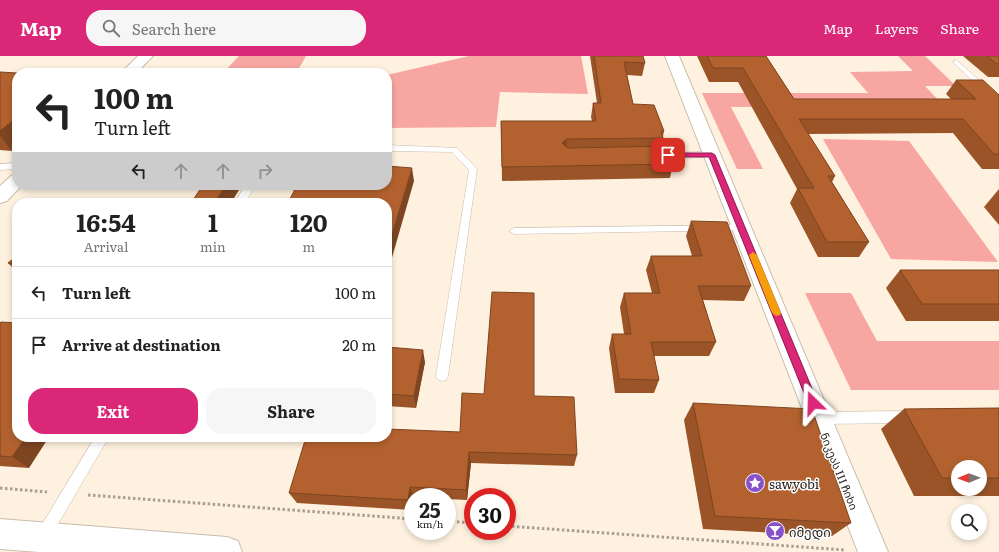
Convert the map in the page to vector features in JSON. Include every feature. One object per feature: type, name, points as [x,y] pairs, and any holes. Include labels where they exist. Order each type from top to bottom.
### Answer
[{"type":"street","points":[[133,68],[146,56]]},
{"type":"street","name":"ნიკეას III ჩიხი","points":[[672,56],[819,418],[862,551]]},
{"type":"street","points":[[0,197],[12,185]]},
{"type":"street","points":[[0,534],[227,552]]},
{"type":"lane","points":[[956,62],[999,101]]},
{"type":"lane","points":[[392,148],[454,150],[473,169],[442,376]]},
{"type":"lane","points":[[650,156],[712,155]]},
{"type":"lane","points":[[0,167],[12,166]]},
{"type":"lane","points":[[514,231],[742,228]]},
{"type":"lane","points":[[819,418],[921,417]]},
{"type":"lane","points":[[42,538],[99,442]]},
{"type":"path","points":[[0,488],[404,518]]},
{"type":"path","points":[[516,527],[862,551]]},
{"type":"shaded area","points":[[239,56],[306,56],[299,68],[228,68]]},
{"type":"shaded area","points":[[469,56],[581,56],[588,94],[500,92],[496,127],[392,128],[392,74]]},
{"type":"shaded area","points":[[898,56],[925,56],[956,86],[925,86],[944,106],[731,107],[763,169],[737,169],[702,93],[868,93],[850,72],[913,71]]},
{"type":"shaded area","points":[[823,139],[909,141],[998,262],[891,259]]},
{"type":"shaded area","points":[[805,293],[851,293],[877,341],[999,341],[999,390],[851,390]]},
{"type":"building","points":[[594,56],[643,56],[645,63],[624,62],[633,104],[654,105],[664,131],[661,131],[663,138],[567,139],[562,143],[568,148],[667,146],[673,164],[502,167],[501,121],[596,121],[593,103],[601,103]]},
{"type":"building","points":[[707,56],[766,56],[794,99],[976,99],[956,80],[983,80],[999,95],[999,154],[994,154],[963,119],[799,119],[835,176],[828,176],[869,242],[827,242],[798,188],[814,188],[743,68],[713,68]]},
{"type":"building","points":[[987,56],[999,56],[999,64],[997,64]]},
{"type":"building","points":[[0,72],[12,73],[12,121],[0,131]]},
{"type":"building","points":[[392,166],[412,168],[392,234],[392,198],[290,198],[294,190],[392,190]]},
{"type":"building","points":[[200,190],[223,190],[217,198],[194,198]]},
{"type":"building","points":[[691,221],[727,222],[751,286],[698,286],[716,342],[651,342],[659,380],[619,379],[612,334],[631,334],[624,293],[660,293],[651,256],[702,256]]},
{"type":"building","points":[[900,270],[999,270],[999,304],[922,304]]},
{"type":"building","points":[[492,292],[534,293],[534,396],[574,397],[577,455],[469,452],[466,488],[464,488],[464,490],[456,489],[456,488],[410,487],[404,488],[404,500],[289,493],[304,442],[392,442],[392,429],[460,432],[462,393],[484,394]]},
{"type":"building","points":[[0,323],[12,323],[12,442],[22,442],[12,457],[0,456]]},
{"type":"building","points":[[392,347],[423,350],[414,396],[392,394]]},
{"type":"building","points":[[693,403],[812,409],[851,523],[715,516]]},
{"type":"building","points":[[999,408],[999,478],[987,478],[987,460],[951,460],[951,478],[942,478],[904,409]]},
{"type":"slow traffic","points":[[753,255],[776,313]]},
{"type":"place","name":"sawyobi","points":[[755,483]]},
{"type":"place","name":"იმედი","points":[[775,531]]},
{"type":"route","points":[[668,155],[712,155],[813,403]]}]
